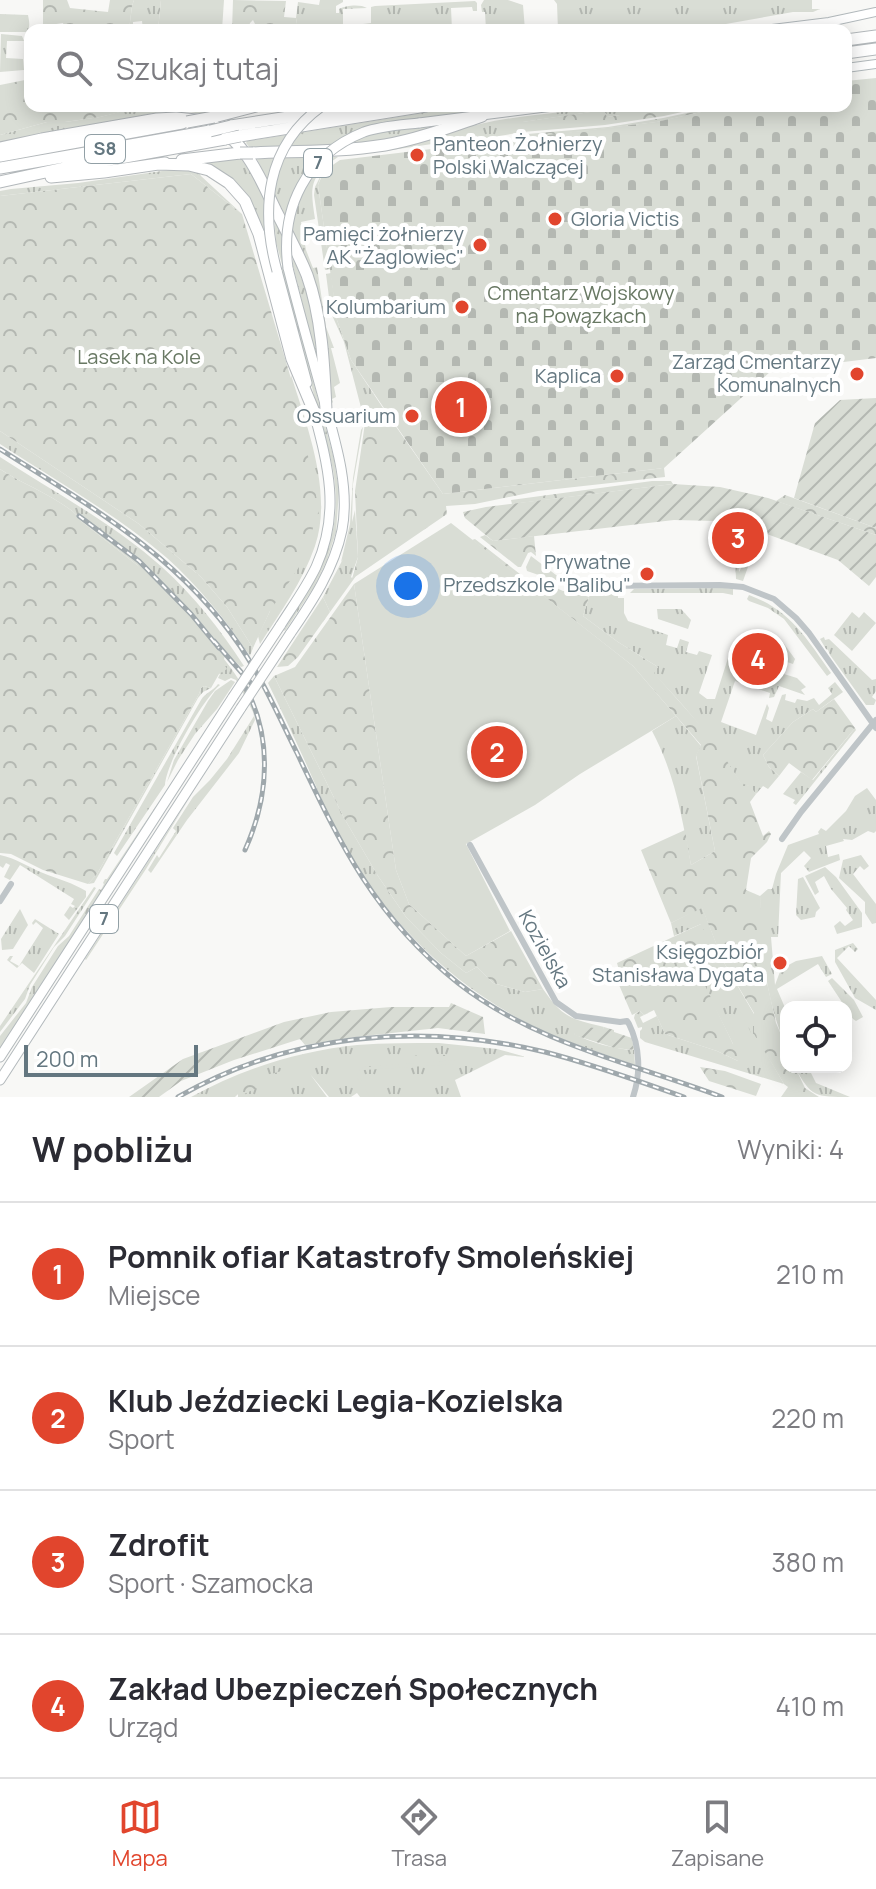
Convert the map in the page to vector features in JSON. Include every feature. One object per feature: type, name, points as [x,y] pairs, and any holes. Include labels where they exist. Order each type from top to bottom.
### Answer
[{"type":"highway","points":[[852,39],[876,36]]},
{"type":"highway","points":[[852,52],[876,49]]},
{"type":"highway","points":[[0,156],[233,112]]},
{"type":"highway","name":"S8","points":[[0,168],[321,112]]},
{"type":"highway","name":"S8","points":[[0,182],[240,136],[389,112]]},
{"type":"highway","points":[[19,179],[104,172],[215,155],[327,151],[387,145],[425,136],[482,116]]},
{"type":"highway","points":[[0,148],[125,124],[176,118],[207,123],[229,135],[252,162],[310,284],[318,320],[320,412]]},
{"type":"highway","points":[[159,164],[189,165],[209,170],[229,183],[245,201],[259,234],[292,359],[320,412]]},
{"type":"main road","points":[[813,24],[876,12]]},
{"type":"main road","points":[[852,67],[876,64]]},
{"type":"main road","name":"7","points":[[0,1080],[314,599],[329,569],[342,529],[340,460],[320,412],[271,250],[268,225],[269,197],[275,170],[296,131],[313,112]]},
{"type":"main road","name":"7","points":[[0,1057],[280,626],[315,568],[328,533],[330,484],[320,412],[288,268],[286,239],[299,188],[327,153],[365,132],[389,126],[510,112]]},
{"type":"street","points":[[595,586],[743,587],[774,599],[809,633],[875,724],[782,839]]},
{"type":"street","name":"Kozielska","points":[[470,845],[556,1002],[576,1016],[627,1021],[637,1046],[638,1068],[633,1097]]},
{"type":"street","points":[[0,901],[11,884]]},
{"type":"green space","points":[[43,0],[67,0],[70,8],[108,12],[110,0],[134,0],[130,24],[43,24]]},
{"type":"green space","points":[[134,0],[161,0],[159,24],[142,24],[142,21],[130,24]]},
{"type":"green space","points":[[161,0],[224,0],[222,24],[159,24]]},
{"type":"green space","points":[[233,0],[286,1],[284,17],[296,18],[297,24],[255,24],[253,20],[250,24],[232,24]]},
{"type":"green space","points":[[320,0],[343,0],[336,6],[336,13],[339,9],[349,6],[367,8],[343,9],[343,24],[297,24],[298,2],[319,5]]},
{"type":"green space","points":[[484,0],[508,0],[523,5],[525,24],[486,24],[481,5]]},
{"type":"green space","points":[[554,0],[812,0],[812,9],[820,9],[726,24],[558,24]]},
{"type":"green space","points":[[475,1],[477,11],[473,11],[472,7],[451,8],[452,24],[363,24],[371,23],[371,7]]},
{"type":"green space","points":[[0,14],[28,15],[29,24],[24,24],[24,32],[0,32]]},
{"type":"green space","points":[[1,34],[22,36],[24,41],[7,41],[6,58],[23,59],[24,70],[0,72]]},
{"type":"green space","name":"Cmentarz Wojskowy na Powązkach","points":[[876,78],[876,358],[771,371],[664,468],[443,494],[351,360],[337,320],[318,185],[324,171],[340,160],[656,122],[701,112],[852,112],[852,80]]},
{"type":"green space","points":[[24,80],[24,112],[121,112],[65,122],[47,122],[0,135],[0,85]]},
{"type":"green space","points":[[119,112],[163,112],[0,144],[0,135],[47,122]]},
{"type":"green space","points":[[190,112],[218,112],[207,115]]},
{"type":"green space","points":[[428,112],[469,112],[419,118],[454,123],[422,133],[352,146],[251,149],[247,141]]},
{"type":"green space","points":[[590,112],[523,122],[523,132],[378,152],[467,127],[531,115]]},
{"type":"green space","points":[[590,112],[605,112],[607,117],[620,115],[620,112],[682,112],[605,125],[523,132],[522,122]]},
{"type":"green space","points":[[605,112],[620,112],[620,115],[607,117]]},
{"type":"green space","points":[[701,112],[657,122],[528,138],[527,134],[608,127]]},
{"type":"green space","points":[[256,157],[338,157],[321,170],[314,183],[312,198],[315,219],[301,222],[306,250],[313,268],[317,267],[326,327],[334,348],[331,348],[340,383],[334,387],[336,397],[332,403],[320,309],[301,248]]},
{"type":"green space","points":[[244,158],[265,198],[264,234],[251,205],[194,162]]},
{"type":"green space","points":[[176,169],[198,171],[242,214],[191,174],[0,196],[0,191],[11,189]]},
{"type":"green space","points":[[323,171],[318,185],[330,269],[325,270],[314,195]]},
{"type":"green space","name":"Lasek na Kole","points":[[191,174],[242,214],[295,392],[319,510],[301,564],[270,611],[253,648],[227,607],[201,577],[139,524],[0,431],[0,196]]},
{"type":"green space","points":[[274,216],[282,233],[283,268],[276,242]]},
{"type":"green space","points":[[293,255],[311,304],[320,373],[293,266]]},
{"type":"green space","points":[[283,268],[334,459],[339,491],[336,532],[327,560],[314,587],[285,631],[327,550],[336,509],[331,460]]},
{"type":"green space","points":[[331,273],[337,320],[351,360],[383,408],[365,423],[344,342],[331,313],[326,274]]},
{"type":"green space","points":[[291,375],[316,460],[320,482],[320,526],[304,572],[260,644],[258,636],[270,611]]},
{"type":"green space","points":[[876,398],[876,528],[794,498],[815,423],[840,400]]},
{"type":"green space","points":[[383,408],[443,494],[664,468],[665,477],[538,491],[475,504],[446,506],[447,514],[352,579],[358,557],[355,491],[365,423]]},
{"type":"green space","points":[[363,427],[353,484],[352,522],[355,510],[358,557],[351,577],[356,576],[330,612],[323,597],[343,559],[341,562],[350,524],[353,478]]},
{"type":"green space","points":[[0,431],[139,524],[201,577],[227,607],[253,648],[250,656],[212,604],[167,558],[107,512],[0,444]]},
{"type":"green space","points":[[0,457],[104,523],[162,567],[206,614],[244,666],[241,667],[226,653],[224,659],[248,696],[254,712],[255,720],[239,753],[151,873],[148,870],[176,831],[173,828],[193,797],[227,759],[254,716],[253,712],[236,680],[218,678],[220,674],[137,565],[68,508],[0,469]]},
{"type":"green space","points":[[0,469],[68,508],[137,565],[167,594],[227,669],[219,674],[211,688],[201,688],[97,874],[88,884],[43,870],[11,854],[0,853]]},
{"type":"green space","points":[[671,481],[673,484],[512,504],[511,500]]},
{"type":"green space","points":[[673,484],[720,487],[768,498],[876,535],[876,577],[869,586],[838,560],[753,529],[716,521],[674,520],[493,541],[465,518],[463,512]]},
{"type":"green space","points":[[785,495],[876,528],[876,535],[776,501]]},
{"type":"green space","points":[[451,523],[633,666],[676,716],[535,805],[466,844],[510,931],[466,956],[409,904],[396,870],[354,584]]},
{"type":"green space","points":[[485,535],[493,541],[534,536],[536,556],[528,553],[521,567],[518,567],[480,537]]},
{"type":"green space","points":[[475,539],[529,581],[532,577],[563,591],[588,591],[583,616],[658,667],[654,673],[702,727],[741,783],[750,786],[756,794],[750,802],[763,836],[769,831],[771,834],[751,858],[746,890],[760,896],[766,978],[780,1032],[780,1073],[798,1073],[805,1088],[819,1097],[781,1097],[788,1087],[754,1034],[754,1013],[723,961],[702,908],[671,923],[641,850],[685,830],[691,865],[715,851],[696,755],[701,745],[633,666],[472,540]]},
{"type":"green space","points":[[746,541],[756,544],[743,581],[736,579],[735,556],[738,556],[739,572],[746,559],[741,555],[723,551],[724,544],[744,548]]},
{"type":"green space","points":[[531,556],[560,578],[590,579],[590,584],[565,584],[527,571]]},
{"type":"green space","points":[[354,584],[396,870],[409,904],[466,956],[511,931],[543,989],[525,992],[493,983],[477,967],[466,973],[441,953],[406,917],[344,818],[274,676],[295,667]]},
{"type":"green space","points":[[634,589],[733,589],[733,595],[630,593]]},
{"type":"green space","points":[[621,590],[618,598],[624,598],[624,613],[628,621],[668,635],[666,645],[677,648],[680,639],[689,642],[686,652],[697,655],[699,651],[712,655],[699,693],[707,699],[715,699],[729,655],[743,660],[740,669],[751,672],[754,664],[763,667],[761,676],[771,679],[774,671],[797,678],[806,687],[801,690],[805,695],[779,686],[774,697],[769,698],[770,693],[735,681],[721,722],[756,735],[767,704],[766,719],[772,722],[782,695],[786,694],[785,700],[795,703],[797,699],[807,701],[814,698],[819,705],[832,694],[828,688],[835,682],[843,692],[816,712],[813,709],[793,722],[763,755],[769,767],[779,776],[768,789],[763,786],[756,794],[749,786],[741,784],[700,726],[653,673],[658,667],[583,616],[591,591]]},
{"type":"green space","points":[[749,595],[787,617],[831,673],[827,676],[784,619],[768,608],[749,601]]},
{"type":"green space","points":[[323,597],[330,612],[298,657],[288,666],[277,667]]},
{"type":"green space","points":[[657,609],[681,609],[691,620],[688,629],[658,619]]},
{"type":"green space","points":[[852,612],[859,618],[864,612],[876,623],[852,651],[834,635]]},
{"type":"green space","points":[[824,637],[872,680],[876,679],[876,691],[872,697],[876,700],[874,705],[866,705],[826,649],[820,639]]},
{"type":"green space","points":[[782,641],[795,659],[793,664],[763,654],[766,645]]},
{"type":"green space","points":[[274,676],[344,818],[406,917],[441,953],[466,973],[477,967],[493,983],[525,992],[543,989],[556,1006],[569,1016],[604,1027],[574,1034],[603,1045],[634,1050],[635,1065],[554,1036],[511,1014],[452,974],[426,951],[379,898],[336,830],[268,683]]},
{"type":"green space","points":[[231,680],[235,682],[195,734],[167,782],[174,760],[208,701],[215,691]]},
{"type":"green space","points":[[218,684],[178,747],[165,785],[117,856],[114,853],[201,700]]},
{"type":"green space","points":[[204,686],[211,688],[198,698],[94,883],[88,884],[97,874]]},
{"type":"green space","points":[[834,699],[855,728],[812,780],[789,763],[779,776],[769,767],[763,755],[793,722],[813,709],[816,712]]},
{"type":"green space","points":[[676,716],[701,746],[696,756],[715,851],[691,865],[672,780],[652,731]]},
{"type":"green space","points":[[855,728],[796,805],[793,803],[795,800],[783,794],[801,772],[813,780]]},
{"type":"green space","points":[[867,788],[876,800],[876,831],[826,846],[828,857],[839,854],[840,860],[809,872],[804,866],[811,858],[804,851],[781,873],[778,937],[771,937],[775,985],[781,969],[796,961],[822,956],[832,974],[826,977],[818,964],[777,989],[782,1001],[780,1031],[766,972],[760,896],[772,889],[788,845],[819,834],[821,828],[826,831],[846,811],[855,796]]},
{"type":"green space","points":[[190,797],[146,869],[86,960],[85,959]]},
{"type":"green space","points":[[160,800],[0,1049],[0,1036],[26,1003],[32,987],[58,946],[69,936]]},
{"type":"green space","points":[[0,855],[76,886],[86,891],[86,897],[69,920],[64,915],[70,906],[75,906],[71,904],[74,899],[20,865],[10,880],[4,877],[10,865],[0,866]]},
{"type":"green space","points":[[861,855],[869,866],[864,870],[860,866],[853,874],[876,904],[876,923],[872,924],[865,913],[865,902],[839,878],[843,860]]},
{"type":"green space","points":[[825,867],[862,913],[862,927],[837,934],[834,926],[840,921],[845,926],[853,920],[847,908],[824,876],[815,882],[819,892],[815,895],[805,876]]},
{"type":"green space","points":[[803,877],[820,908],[815,917],[801,920],[796,915],[798,879]]},
{"type":"green space","points":[[94,887],[65,936],[54,947],[30,985],[25,999],[0,1032],[0,1026]]},
{"type":"green space","points":[[702,907],[723,961],[754,1014],[755,1034],[784,1084],[640,1038],[642,1027],[638,1028],[634,1018],[640,1011],[644,1015],[640,1017],[643,1023],[657,1016],[665,1034],[738,1061],[733,1044],[689,955],[701,924],[674,936],[671,923]]},
{"type":"green space","points":[[20,909],[28,925],[13,949],[2,950],[1,939]]},
{"type":"green space","points":[[35,919],[59,934],[34,973],[22,963],[19,966],[43,928],[36,922],[33,925]]},
{"type":"green space","points":[[701,924],[710,946],[691,956],[733,1044],[747,1049],[752,1059],[738,1061],[665,1034],[654,1010],[644,1015],[640,1011],[632,1015],[616,978],[620,974],[617,963]]},
{"type":"green space","points":[[853,943],[858,949],[855,952],[849,946],[837,958],[876,1000],[876,1010],[855,998],[835,962],[835,950]]},
{"type":"green space","points":[[832,978],[854,1000],[863,1017],[856,1021],[853,1019],[852,1001],[841,1001],[828,981]]},
{"type":"green space","points":[[451,1003],[483,1017],[485,1034],[438,1028],[305,1045],[300,1039],[181,1081],[159,1097],[129,1097],[183,1059],[284,1022],[331,1012],[391,1007],[449,1007]]},
{"type":"green space","points":[[741,1012],[753,1037],[739,1044],[728,1018]]},
{"type":"green space","points":[[578,1026],[614,1030],[632,1038],[634,1050],[615,1048],[574,1035]]},
{"type":"green space","points":[[439,1043],[497,1049],[526,1057],[505,1055],[455,1080],[461,1097],[360,1097],[357,1093],[351,1097],[329,1097],[310,1074],[327,1097],[238,1097],[238,1094],[235,1097],[191,1097],[250,1070],[313,1052],[357,1045]]},
{"type":"green space","points":[[437,1054],[451,1056],[450,1059],[364,1066],[357,1060]]},
{"type":"green space","points":[[456,1060],[456,1064],[364,1070],[360,1078],[375,1097],[370,1097],[357,1078],[358,1071],[364,1067]]},
{"type":"green space","points":[[295,1067],[298,1069],[297,1078],[291,1081],[273,1081],[232,1097],[214,1097],[240,1083]]},
{"type":"green space","points":[[700,1067],[725,1071],[761,1084],[756,1096],[709,1081]]},
{"type":"green space","points":[[799,1073],[811,1073],[816,1083],[850,1097],[821,1095],[805,1084]]},
{"type":"railway","points":[[0,449],[131,535],[189,585],[216,614],[256,672],[345,849],[382,906],[429,958],[458,983],[520,1022],[586,1050],[722,1097]]},
{"type":"railway","points":[[79,516],[139,561],[191,614],[219,648]]},
{"type":"railway","points":[[214,641],[256,689]]},
{"type":"railway","points":[[242,681],[259,722],[264,765],[259,808],[245,850]]},
{"type":"railway","points":[[178,1097],[221,1075],[265,1059],[357,1039],[404,1036],[451,1037],[545,1052],[684,1097]]},
{"type":"place","name":"Panteon Żołnierzy Polski Walczącej","points":[[417,155]]},
{"type":"place","name":"Gloria Victis","points":[[555,219]]},
{"type":"place","name":"Pamięci żołnierzy AK \"Żaglowiec\"","points":[[480,245]]},
{"type":"place","name":"Kolumbarium","points":[[462,307]]},
{"type":"place","name":"Zarząd Cmentarzy Komunalnych","points":[[857,374]]},
{"type":"place","name":"Kaplica","points":[[617,376]]},
{"type":"place","name":"Pomnik ofiar Katastrofy Smoleńskiej","points":[[461,407]]},
{"type":"place","name":"Ossuarium","points":[[412,416]]},
{"type":"place","name":"Zdrofit","points":[[738,538]]},
{"type":"place","name":"Prywatne Przedszkole \"Balibu\"","points":[[647,574]]},
{"type":"place","name":"Zakład Ubezpieczeń Społecznych","points":[[758,659]]},
{"type":"place","name":"Klub Jeździecki Legia-Kozielska","points":[[497,752]]},
{"type":"place","name":"Księgozbiór Stanisława Dygata","points":[[780,963]]}]
